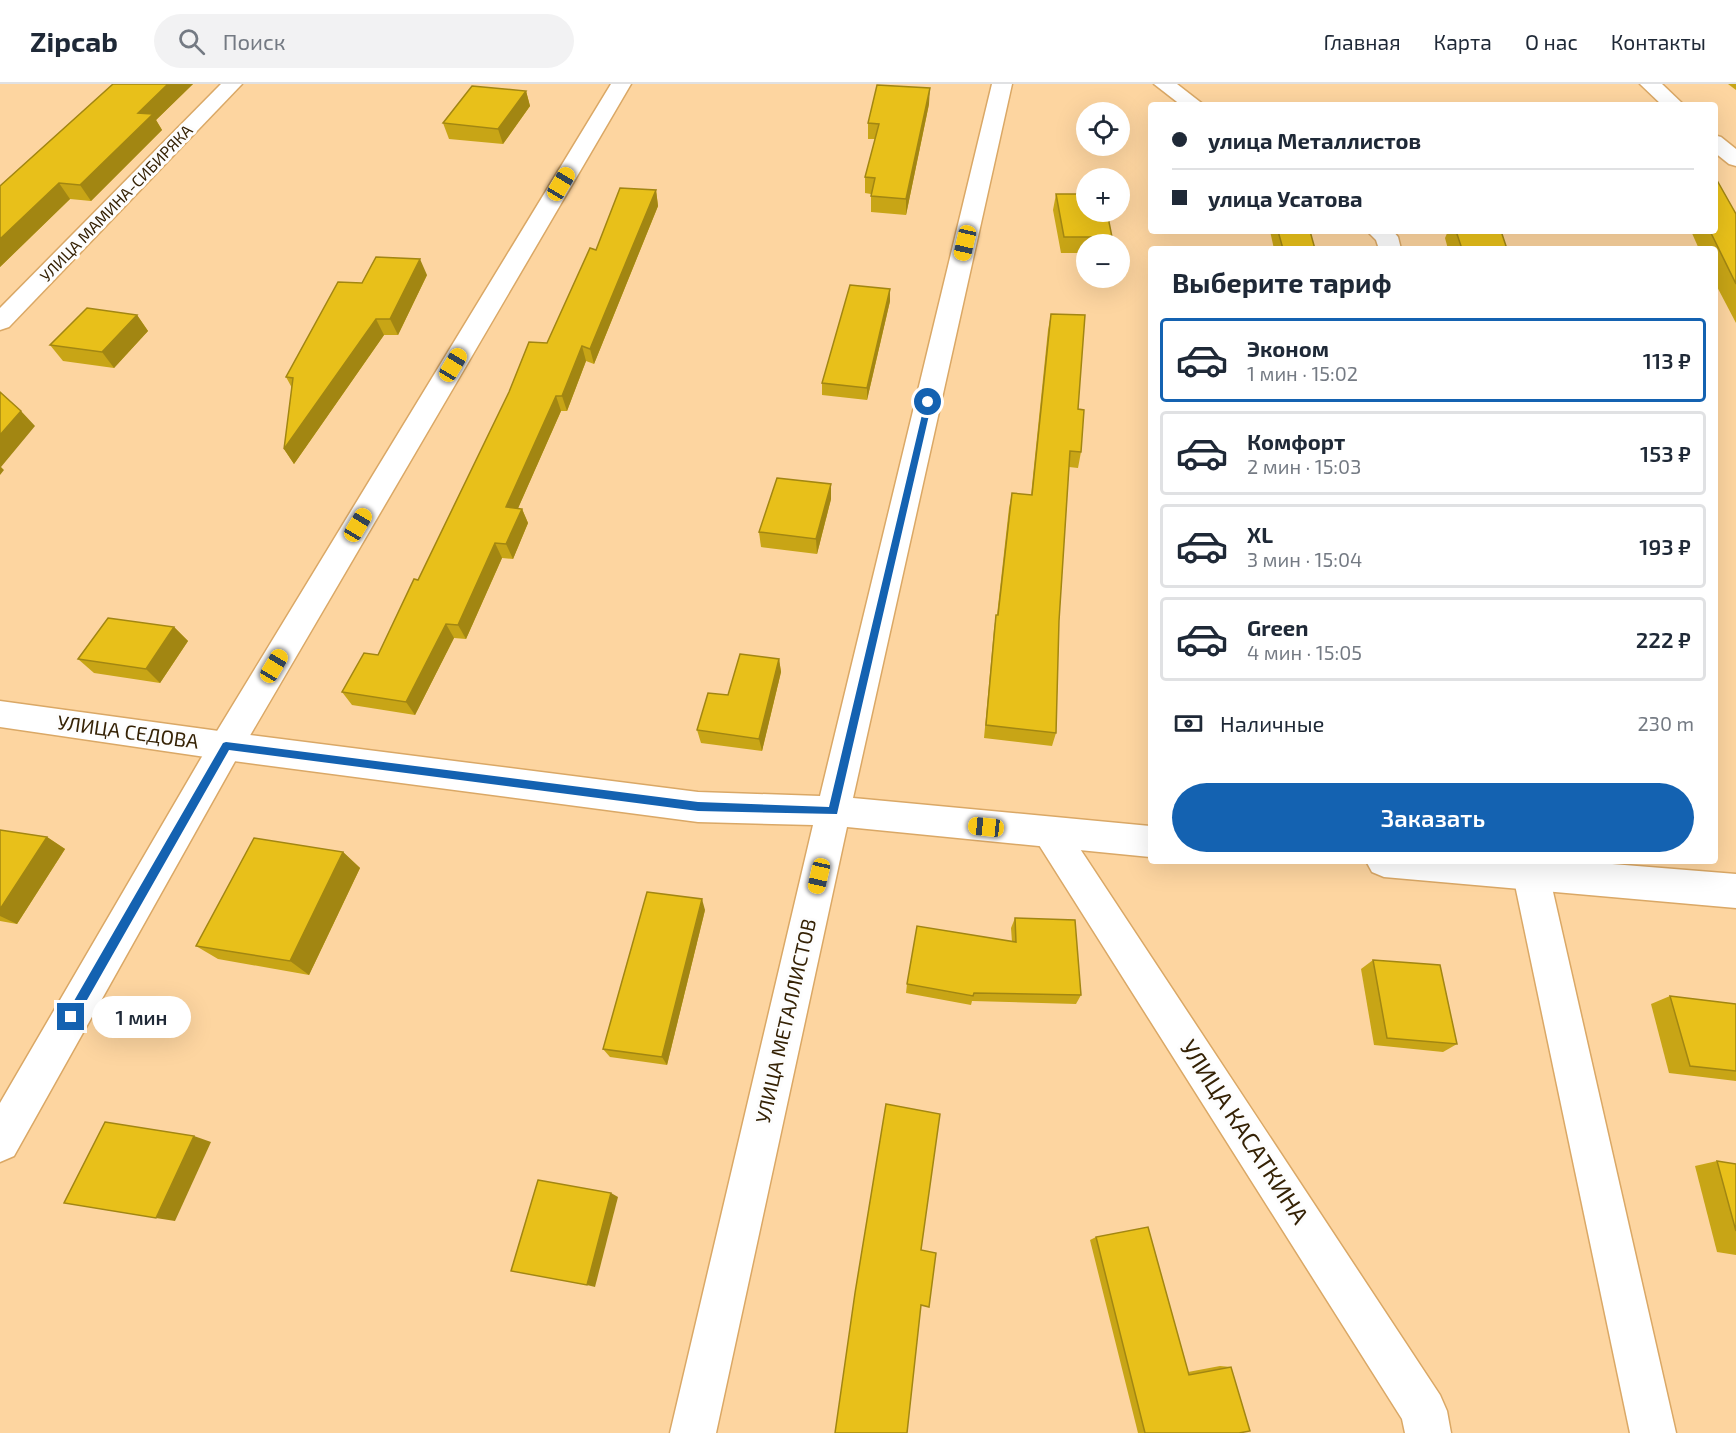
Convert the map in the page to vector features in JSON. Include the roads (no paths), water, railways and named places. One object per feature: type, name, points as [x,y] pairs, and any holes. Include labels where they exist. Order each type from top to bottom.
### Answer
[{"type":"street","name":"УЛИЦА МАМИНА-СИБИРЯКА","points":[[0,322],[232,84]]},
{"type":"street","points":[[0,1142],[226,746],[621,84]]},
{"type":"street","name":"УЛИЦА МЕТАЛЛИСТОВ","points":[[693,1433],[833,811],[1002,84]]},
{"type":"street","points":[[1164,84],[1190,102]]},
{"type":"street","points":[[1650,84],[1671,102]]},
{"type":"street","points":[[1718,144],[1736,160]]},
{"type":"street","name":"УЛИЦА СЕДОВА","points":[[0,714],[226,746],[698,807],[833,811],[1148,842]]},
{"type":"street","name":"УЛИЦА КАСАТКИНА","points":[[1051,834],[1424,1412],[1428,1433]]},
{"type":"street","points":[[1457,864],[1530,867],[1736,891]]},
{"type":"street","points":[[1530,867],[1653,1433]]}]
